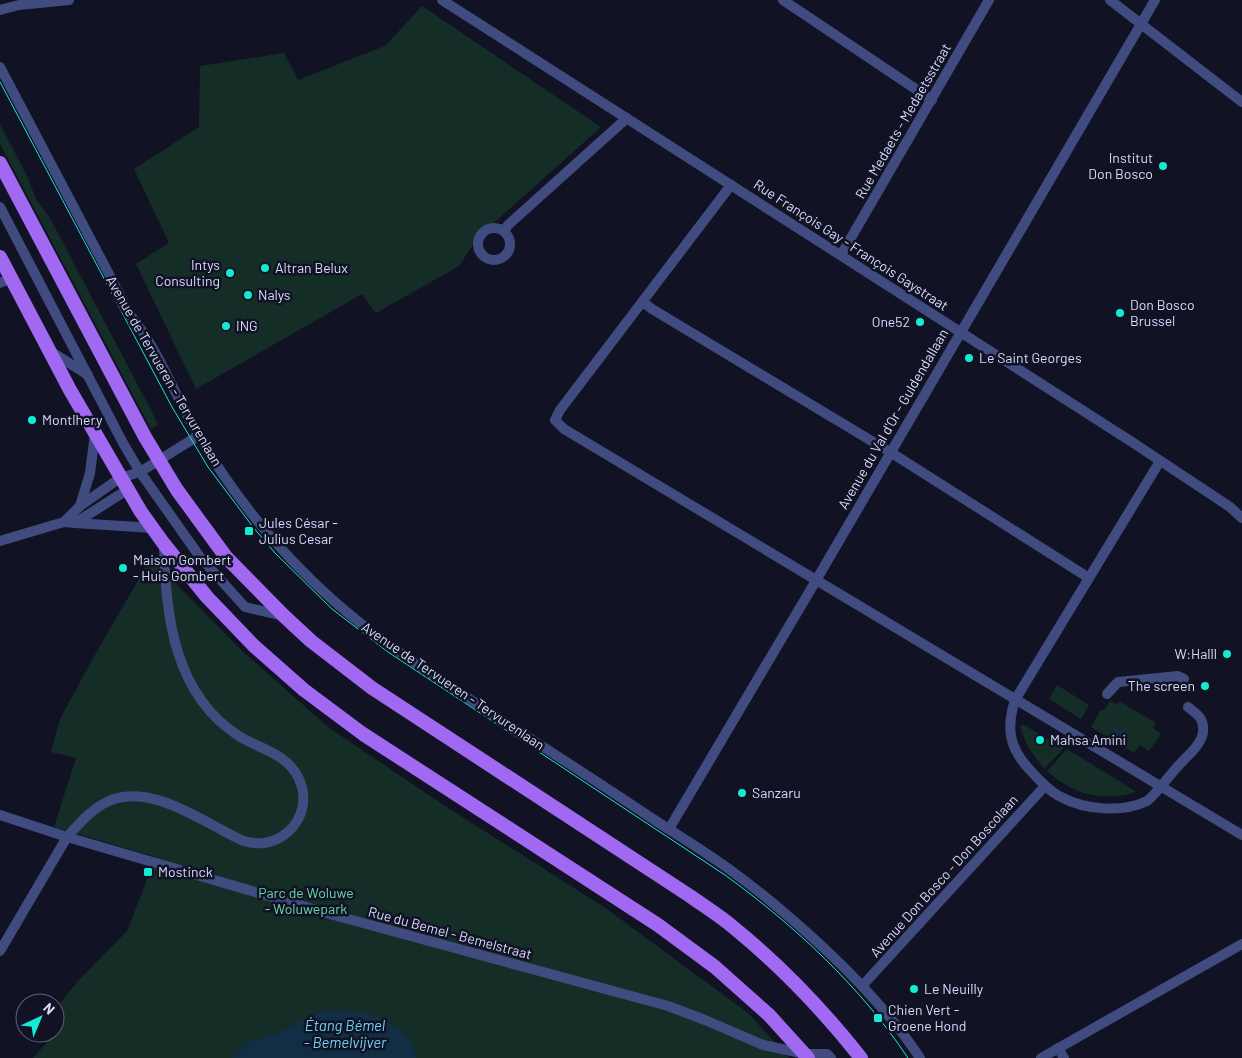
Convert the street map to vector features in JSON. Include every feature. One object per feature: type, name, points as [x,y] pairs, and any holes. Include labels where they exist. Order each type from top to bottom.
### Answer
[{"type":"main road","points":[[0,163],[145,437],[177,490],[226,557],[284,616],[312,641],[372,688],[682,891],[732,926],[767,955],[799,987],[861,1058]]},
{"type":"main road","points":[[0,257],[5,281],[49,350],[124,484],[164,544],[207,597],[254,646],[304,690],[363,734],[665,930],[715,967],[769,1015],[807,1056]]},
{"type":"street","points":[[0,10],[19,5],[69,0]]},
{"type":"street","name":"Rue François Gay - François Gaystraat","points":[[442,0],[1160,461],[1230,507],[1242,518]]},
{"type":"street","points":[[783,0],[932,100]]},
{"type":"street","name":"Rue Medaets - Medaetsstraat","points":[[841,255],[989,0]]},
{"type":"street","points":[[1110,0],[1242,102]]},
{"type":"street","name":"Avenue du Val d'Or - Guldendallaan","points":[[669,829],[1155,0]]},
{"type":"street","name":"Avenue de Tervueren - Tervurenlaan","points":[[0,67],[131,316],[146,334],[198,436],[258,523],[302,571],[361,624],[456,690],[730,870],[764,895],[863,985],[908,1039],[920,1058]]},
{"type":"street","points":[[504,231],[627,118]]},
{"type":"street","points":[[731,184],[560,410],[555,420],[564,429],[1242,835]]},
{"type":"street","points":[[0,207],[140,472],[200,557],[245,607],[284,616]]},
{"type":"street","points":[[643,302],[890,452],[1089,578]]},
{"type":"street","points":[[49,350],[89,376]]},
{"type":"street","points":[[70,523],[80,506],[90,473],[96,434]]},
{"type":"street","points":[[70,523],[140,472],[198,436]]},
{"type":"street","points":[[1160,461],[1015,700],[1010,716],[1009,733],[1016,750],[1026,766],[1045,786],[1062,797],[1074,802],[1104,808],[1125,807],[1148,800],[1200,742],[1204,728],[1201,717],[1188,707]]},
{"type":"street","points":[[80,506],[124,484]]},
{"type":"street","points":[[0,541],[70,523],[153,528]]},
{"type":"street","points":[[0,951],[67,837],[80,822],[105,803],[125,797],[148,798],[180,808],[244,842],[264,845],[284,836],[299,818],[303,795],[296,772],[280,756],[239,736],[214,715],[201,702],[188,678],[172,637],[164,580],[164,544]]},
{"type":"street","points":[[1107,694],[1118,682],[1178,676],[1184,679]]},
{"type":"street","name":"Avenue Don Bosco - Don Boscolaan","points":[[863,985],[1045,786]]},
{"type":"street","name":"Rue du Bemel - Bemelstraat","points":[[0,814],[67,837],[330,914],[668,1006],[726,1028],[763,1045],[807,1056]]},
{"type":"street","points":[[1041,1058],[1242,944]]},
{"type":"street","points":[[1058,1048],[1064,1058]]},
{"type":"street","points":[[807,1056],[827,1054],[831,1058]]},
{"type":"green space","points":[[422,6],[601,127],[478,237],[459,266],[376,313],[362,294],[196,389],[136,264],[169,243],[134,169],[199,127],[200,66],[284,53],[298,80],[385,46]]},
{"type":"green space","points":[[0,124],[27,176],[36,199],[50,218],[152,412],[158,425],[151,429],[0,144]]},
{"type":"green space","name":"Parc de Woluwe - Woluwepark","points":[[151,558],[237,646],[328,727],[445,806],[604,907],[748,1013],[789,1058],[33,1058],[46,1043],[65,1043],[65,997],[127,931],[156,857],[54,827],[76,758],[51,752],[60,719]]},
{"type":"green space","points":[[1057,685],[1089,705],[1081,719],[1049,699]]},
{"type":"green space","points":[[1110,701],[1117,704],[1119,701],[1156,723],[1153,728],[1161,734],[1149,751],[1140,745],[1134,753],[1091,727],[1100,711],[1105,709]]},
{"type":"green space","points":[[1022,724],[1064,748],[1044,769],[1028,747],[1020,727]]},
{"type":"green space","points":[[1067,749],[1135,791],[1134,793],[1098,796],[1077,791],[1067,786],[1047,771]]},
{"type":"water","points":[[1116,725],[1122,730],[1124,727],[1126,729],[1124,732],[1130,737],[1123,744],[1110,732]]},
{"type":"water","name":"Étang Bémel - Bemelvijver","points":[[321,1011],[356,1011],[385,1021],[402,1032],[409,1040],[414,1048],[416,1058],[232,1058],[250,1041],[276,1034]]},
{"type":"tram line","points":[[0,82],[172,407],[208,467],[275,553],[332,609],[388,652],[725,875],[751,895],[801,936],[825,959],[869,1006],[908,1058]]},
{"type":"place","name":"Institut Don Bosco","points":[[1163,166]]},
{"type":"place","name":"Altran Belux","points":[[265,268]]},
{"type":"place","name":"Intys Consulting","points":[[230,273]]},
{"type":"place","name":"Nalys","points":[[248,295]]},
{"type":"place","name":"Don Bosco Brussel","points":[[1120,313]]},
{"type":"place","name":"One52","points":[[920,322]]},
{"type":"place","name":"ING","points":[[226,326]]},
{"type":"place","name":"Le Saint Georges","points":[[969,358]]},
{"type":"place","name":"Montlhery","points":[[32,420]]},
{"type":"place","name":"Jules César - Julius Cesar","points":[[249,531]]},
{"type":"place","name":"Maison Gombert - Huis Gombert","points":[[123,568]]},
{"type":"place","name":"W:Halll","points":[[1227,654]]},
{"type":"place","name":"The screen","points":[[1205,686]]},
{"type":"place","name":"Mahsa Amini","points":[[1040,740]]},
{"type":"place","name":"Sanzaru","points":[[742,793]]},
{"type":"place","name":"Mostinck","points":[[148,872]]},
{"type":"place","name":"Le Neuilly","points":[[914,989]]},
{"type":"place","name":"Chien Vert - Groene Hond","points":[[878,1018]]}]
